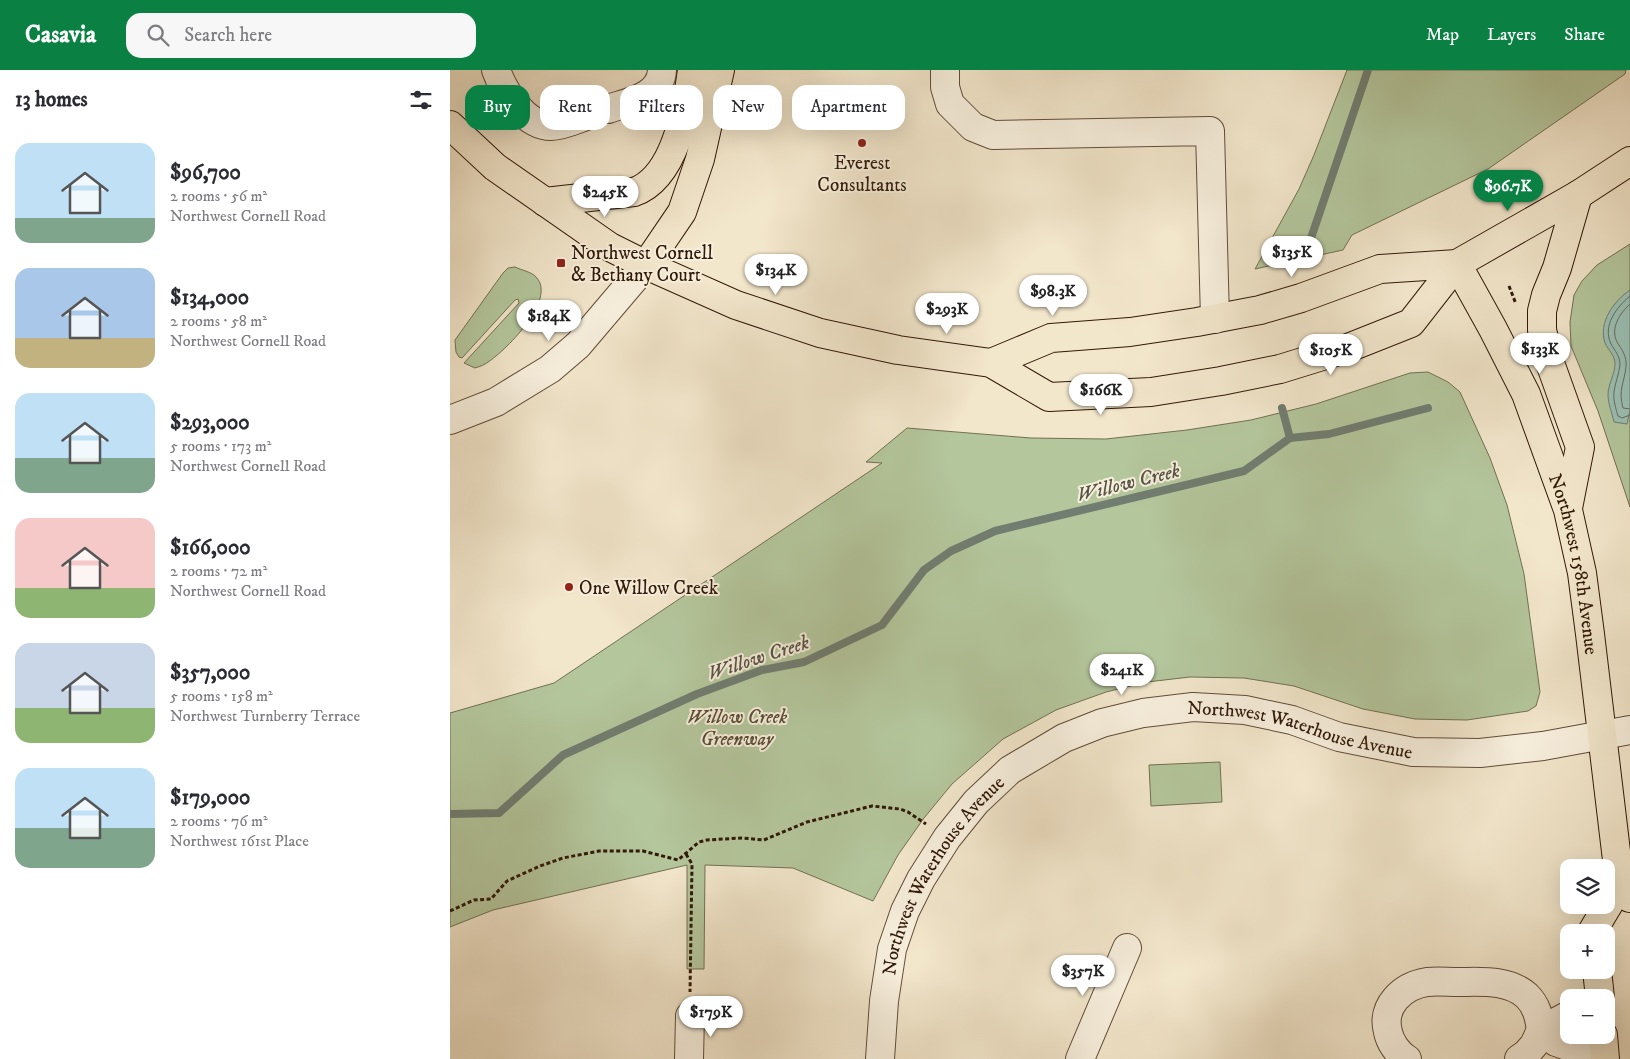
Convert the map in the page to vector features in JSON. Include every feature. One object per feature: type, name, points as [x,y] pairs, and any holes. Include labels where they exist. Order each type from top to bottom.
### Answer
[{"type":"main road","points":[[545,202],[634,192],[658,176],[671,155],[680,127],[690,90],[692,70]]},
{"type":"main road","points":[[646,266],[682,212],[700,159],[720,70]]},
{"type":"main road","points":[[450,125],[495,167],[610,247],[646,266],[736,305],[820,333],[898,350],[991,363],[1049,397],[1151,392],[1221,382],[1280,368],[1348,348],[1411,323],[1457,264],[1578,195],[1630,161]]},
{"type":"main road","points":[[1568,510],[1580,447],[1549,360],[1542,330],[1542,311],[1546,295],[1558,268],[1578,195]]},
{"type":"main road","points":[[991,363],[1051,338],[1130,332],[1215,319],[1260,310],[1380,269],[1457,264]]},
{"type":"main road","name":"Northwest 158th Avenue","points":[[1457,264],[1493,328],[1526,394],[1568,510],[1582,573],[1625,891],[1598,924]]},
{"type":"main road","points":[[1604,1044],[1605,1059]]},
{"type":"street","points":[[496,70],[512,100],[526,117],[538,124],[552,126],[639,98],[654,90],[662,75],[662,70]]},
{"type":"street","points":[[945,70],[945,87],[950,104],[973,127],[993,135],[1210,131],[1215,319]]},
{"type":"street","points":[[450,420],[496,402],[550,369],[578,345],[646,266]]},
{"type":"street","name":"Northwest Waterhouse Avenue","points":[[880,1059],[884,1000],[892,949],[905,911],[921,879],[947,838],[976,802],[1010,770],[1064,738],[1102,723],[1143,713],[1193,707],[1244,710],[1292,720],[1339,737],[1412,752],[1480,753],[1543,746],[1630,730]]},
{"type":"street","points":[[1080,1059],[1128,948]]},
{"type":"street","points":[[1407,1059],[1393,1045],[1388,1034],[1386,1023],[1388,1011],[1394,1000],[1405,990],[1426,982],[1483,982],[1508,985],[1527,996],[1538,1010],[1541,1030],[1534,1045],[1519,1059]]},
{"type":"street","points":[[689,1059],[690,1016]]},
{"type":"street","points":[[1541,1030],[1560,1020]]},
{"type":"street","points":[[1541,1030],[1556,1042],[1581,1052],[1588,1059]]},
{"type":"path","points":[[1509,286],[1518,309]]},
{"type":"path","points":[[450,911],[474,900],[491,899],[507,881],[563,858],[599,851],[643,850],[678,860],[699,842],[742,838],[764,840],[807,822],[872,806],[894,808],[908,812],[947,838]]},
{"type":"path","points":[[686,854],[692,864],[690,1016]]},
{"type":"green space","points":[[1347,70],[1626,70],[1625,74],[1488,169],[1352,235],[1343,250],[1255,269],[1299,189]]},
{"type":"green space","points":[[1630,244],[1630,507],[1598,411],[1571,346],[1570,322],[1574,295],[1582,281],[1597,265]]},
{"type":"green space","points":[[515,267],[534,275],[541,287],[540,298],[535,311],[526,325],[494,358],[484,365],[475,368],[464,363],[519,303],[518,299],[515,300],[462,358],[459,357],[456,352],[455,340],[503,273],[508,268]]},
{"type":"green space","name":"Willow Creek Greenway","points":[[1428,372],[1448,382],[1460,392],[1490,458],[1507,505],[1524,574],[1540,692],[1536,706],[1528,711],[1467,720],[1415,719],[1363,709],[1294,686],[1244,678],[1190,677],[1147,682],[1106,692],[1056,710],[1003,739],[952,784],[924,818],[898,855],[873,901],[793,868],[705,865],[704,969],[687,969],[687,865],[493,910],[450,927],[450,713],[554,683],[882,463],[866,462],[907,428],[1031,438],[1106,439],[1187,430],[1251,420],[1316,404],[1410,373]]},
{"type":"green space","points":[[1220,762],[1222,802],[1151,806],[1149,765]]},
{"type":"water","points":[[1630,290],[1630,410],[1627,424],[1614,422],[1610,408],[1608,391],[1614,372],[1615,361],[1605,343],[1603,335],[1606,320],[1613,306]]},
{"type":"waterway","name":"Willow Creek","points":[[1309,244],[1368,70]]},
{"type":"waterway","name":"Willow Creek","points":[[450,814],[499,813],[563,755],[697,694],[762,670],[804,662],[882,625],[924,570],[951,551],[995,531],[1244,471],[1290,438],[1282,408]]},
{"type":"waterway","points":[[1290,438],[1329,434],[1428,408]]},
{"type":"place","name":"Everest Consultants","points":[[862,143]]},
{"type":"place","name":"Northwest Cornell & Bethany Court","points":[[561,263]]},
{"type":"place","name":"One Willow Creek","points":[[569,587]]}]
